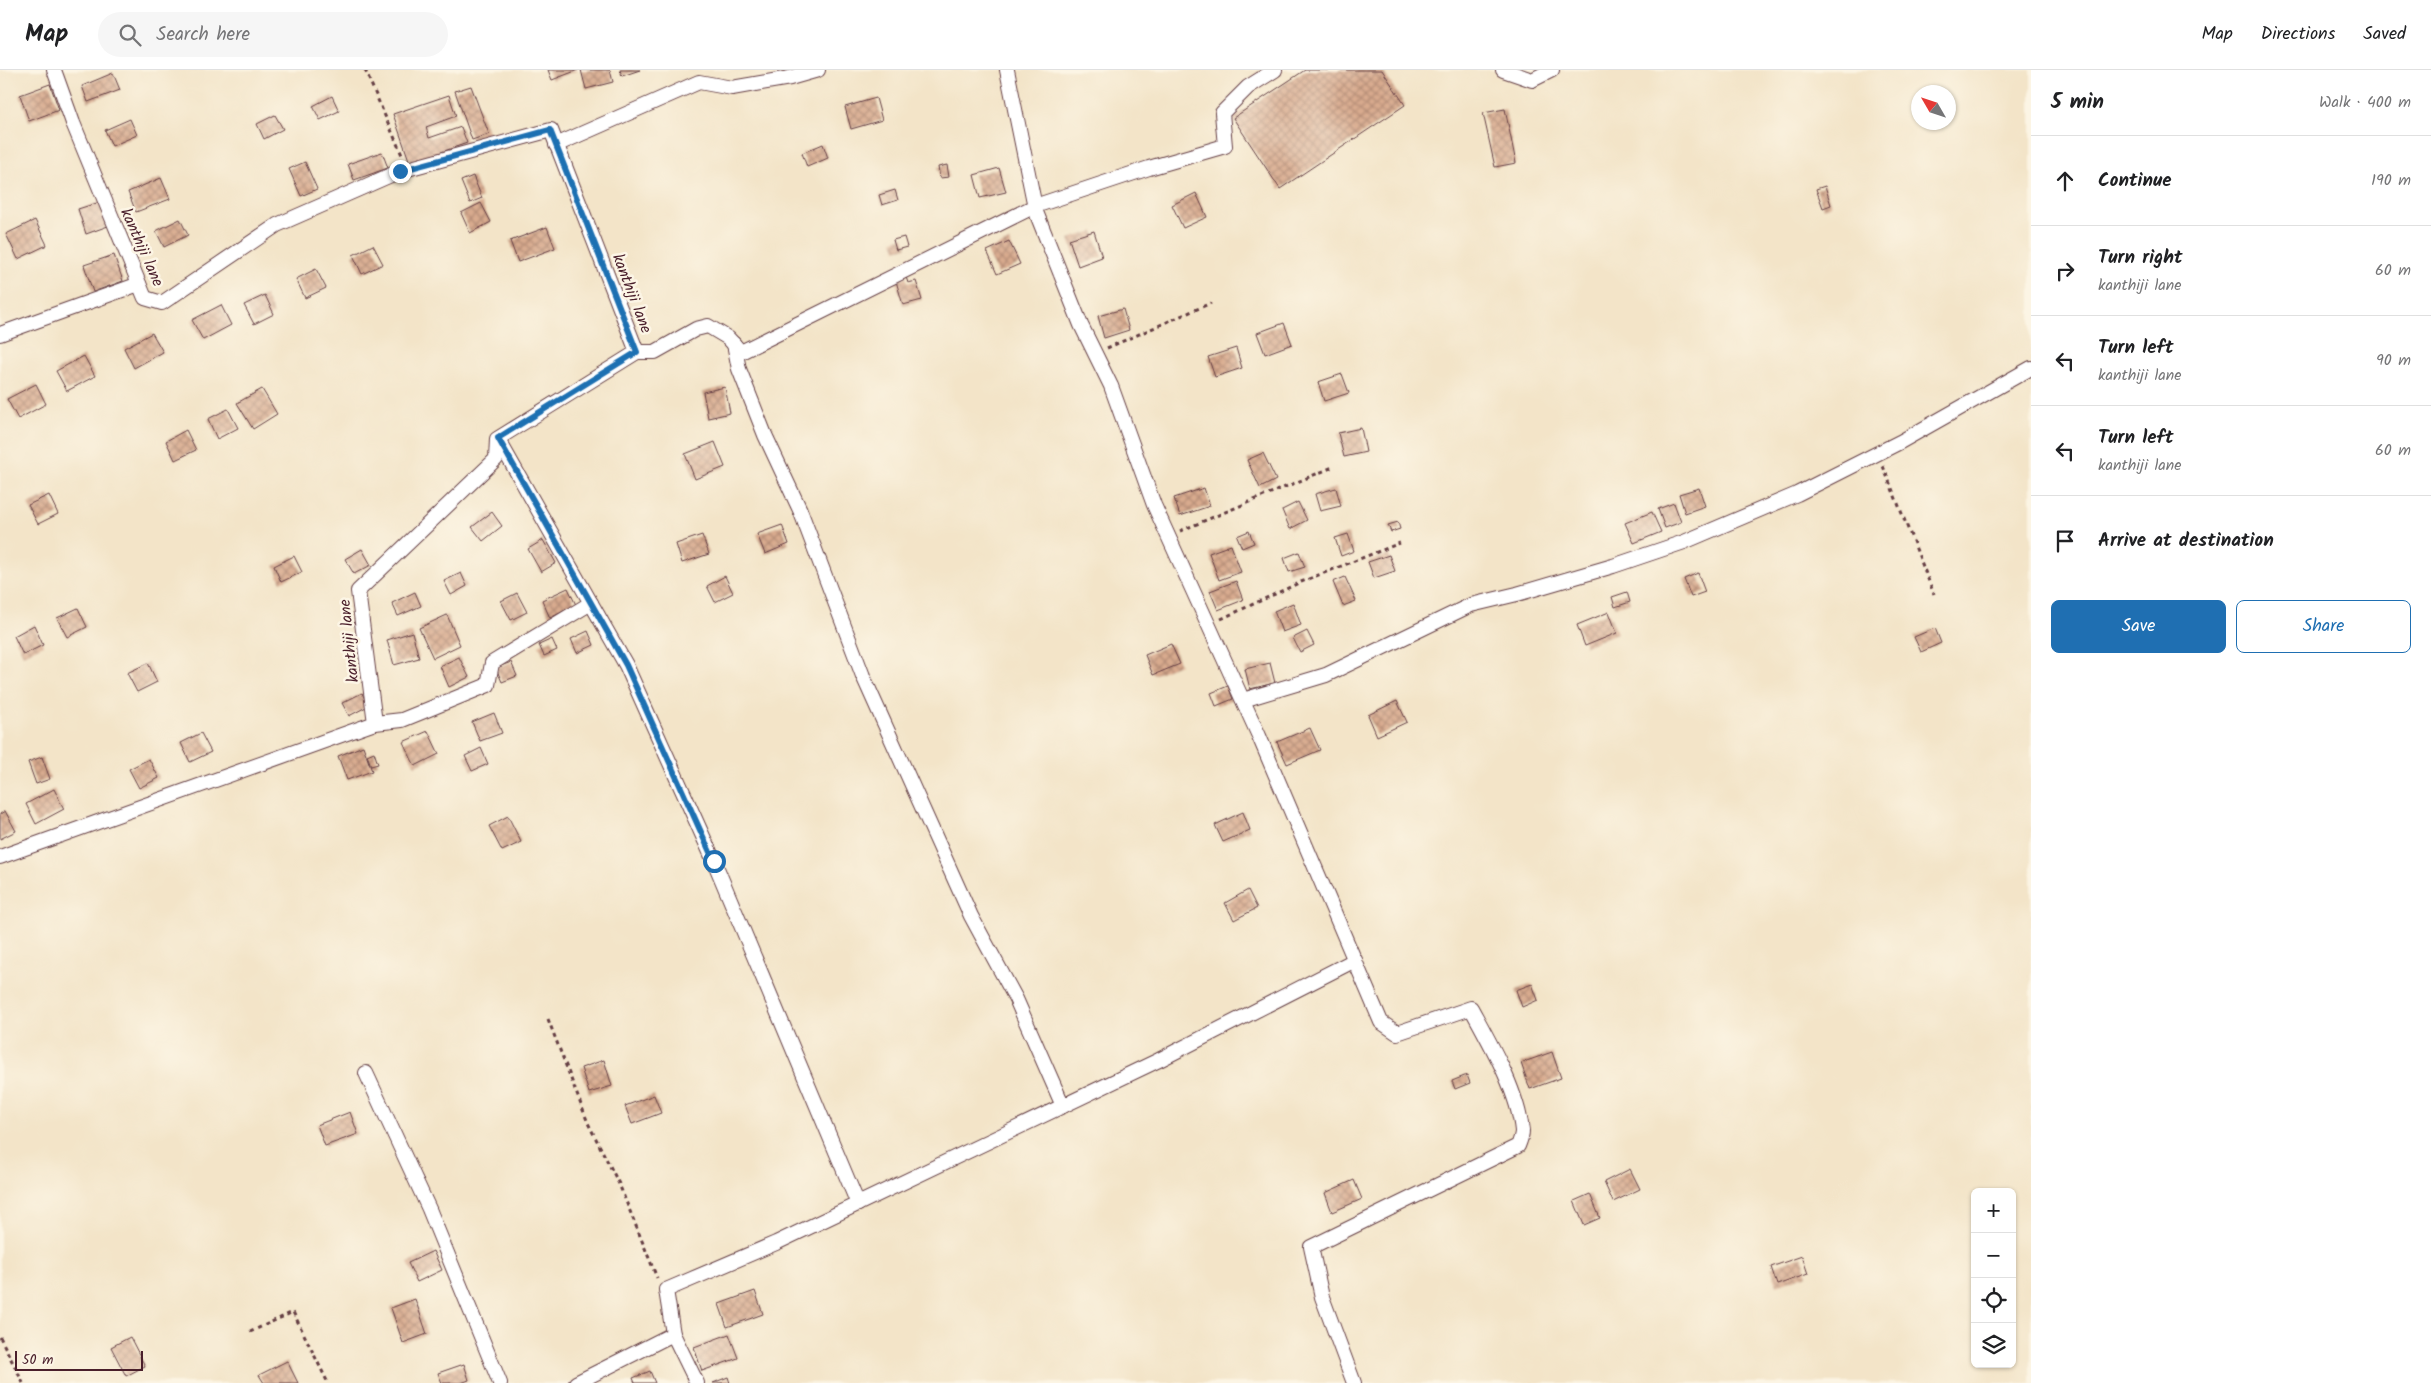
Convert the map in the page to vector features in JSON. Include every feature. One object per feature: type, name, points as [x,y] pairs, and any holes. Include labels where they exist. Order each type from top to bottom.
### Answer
[{"type":"street","name":"kanthiji lane","points":[[54,70],[73,123],[145,298],[162,303],[277,225],[408,169],[550,130],[637,352],[498,438],[496,459],[358,592],[375,723]]},
{"type":"street","points":[[705,70],[709,84]]},
{"type":"street","points":[[556,145],[699,82],[732,88],[790,78],[818,70]]},
{"type":"street","points":[[1006,70],[1035,206],[1081,324],[1111,386],[1154,505],[1243,700],[1380,1022],[1397,1033],[1472,1008],[1497,1055],[1515,1104],[1522,1133],[1518,1146],[1311,1248],[1322,1297],[1354,1383]]},
{"type":"street","points":[[637,352],[655,352],[696,329],[708,326],[728,338],[741,352],[1035,206],[1150,168],[1225,146],[1222,114],[1248,87],[1275,70]]},
{"type":"street","points":[[1503,70],[1532,80],[1552,70]]},
{"type":"street","points":[[0,334],[139,284]]},
{"type":"street","points":[[734,344],[739,369],[765,435],[800,510],[863,676],[971,916],[1016,999],[1063,1106]]},
{"type":"street","points":[[1243,700],[1326,675],[1471,605],[1603,569],[1684,542],[1797,494],[1878,454],[2031,368]]},
{"type":"street","points":[[498,438],[626,665],[714,861],[858,1204]]},
{"type":"street","points":[[0,856],[375,723],[402,720],[488,685],[492,663],[591,603]]},
{"type":"street","points":[[697,1383],[673,1334],[666,1290],[776,1243],[1063,1106],[1159,1060],[1355,960]]},
{"type":"street","points":[[366,1073],[429,1209],[500,1383]]},
{"type":"street","points":[[576,1383],[673,1334]]},
{"type":"path","points":[[365,70],[408,169]]},
{"type":"path","points":[[1095,353],[1211,303]]},
{"type":"path","points":[[1878,454],[1934,594]]},
{"type":"path","points":[[1168,536],[1333,467]]},
{"type":"path","points":[[1209,624],[1301,582],[1400,544]]},
{"type":"path","points":[[548,1020],[588,1123],[618,1184],[661,1286],[666,1290]]},
{"type":"path","points":[[250,1332],[293,1312],[328,1383]]},
{"type":"path","points":[[0,1337],[23,1383]]},
{"type":"building","points":[[548,70],[578,70],[552,80]]},
{"type":"building","points":[[581,70],[610,70],[613,82],[586,89]]},
{"type":"building","points":[[620,70],[640,70],[622,76]]},
{"type":"building","points":[[1305,70],[1382,70],[1405,105],[1280,189],[1233,118]]},
{"type":"building","points":[[113,73],[120,90],[88,102],[82,86]]},
{"type":"building","points":[[50,84],[59,110],[29,121],[20,95]]},
{"type":"building","points":[[471,86],[489,134],[472,140],[455,91]]},
{"type":"building","points":[[449,95],[456,116],[426,127],[429,138],[461,127],[467,143],[410,163],[393,114]]},
{"type":"building","points":[[332,96],[339,111],[320,120],[313,106]]},
{"type":"building","points":[[876,98],[882,120],[851,129],[845,107]]},
{"type":"building","points":[[1505,109],[1516,163],[1495,167],[1483,113]]},
{"type":"building","points":[[275,115],[283,129],[264,139],[257,124]]},
{"type":"building","points":[[130,119],[137,135],[112,146],[105,130]]},
{"type":"building","points":[[823,144],[828,158],[807,167],[802,153]]},
{"type":"building","points":[[382,152],[388,168],[354,180],[348,164]]},
{"type":"building","points":[[305,162],[317,189],[301,196],[289,169]]},
{"type":"building","points":[[947,165],[949,177],[940,178],[938,167]]},
{"type":"building","points":[[999,168],[1006,192],[980,198],[974,175]]},
{"type":"building","points":[[473,176],[482,198],[470,203],[461,181]]},
{"type":"building","points":[[161,178],[170,199],[136,212],[128,192]]},
{"type":"building","points":[[1825,186],[1831,205],[1823,208],[1816,189]]},
{"type":"building","points":[[895,190],[898,200],[882,205],[879,195]]},
{"type":"building","points":[[1196,193],[1207,217],[1183,228],[1172,205]]},
{"type":"building","points":[[100,202],[108,226],[86,234],[78,209]]},
{"type":"building","points":[[481,203],[491,222],[470,233],[461,213]]},
{"type":"building","points":[[180,219],[188,235],[164,247],[156,231]]},
{"type":"building","points":[[35,220],[47,245],[18,259],[6,234]]},
{"type":"building","points":[[547,227],[555,248],[518,262],[510,241]]},
{"type":"building","points":[[1094,231],[1102,257],[1078,266],[1069,239]]},
{"type":"building","points":[[904,237],[907,247],[896,250],[893,240]]},
{"type":"building","points":[[1009,241],[1020,264],[997,274],[987,251]]},
{"type":"building","points":[[373,245],[383,264],[362,274],[353,255]]},
{"type":"building","points":[[114,255],[123,281],[93,292],[84,265]]},
{"type":"building","points":[[316,269],[326,288],[305,298],[296,279]]},
{"type":"building","points":[[906,277],[908,283],[916,281],[922,300],[903,305],[896,281]]},
{"type":"building","points":[[265,295],[274,314],[254,324],[244,305]]},
{"type":"building","points":[[221,305],[231,325],[203,340],[192,320]]},
{"type":"building","points":[[1123,309],[1129,330],[1104,338],[1098,316]]},
{"type":"building","points":[[1284,323],[1292,344],[1265,354],[1257,333]]},
{"type":"building","points":[[152,333],[163,352],[134,368],[124,348]]},
{"type":"building","points":[[1236,348],[1242,368],[1215,377],[1208,357]]},
{"type":"building","points":[[84,356],[95,376],[67,391],[56,371]]},
{"type":"building","points":[[1342,374],[1349,393],[1324,401],[1318,382]]},
{"type":"building","points":[[36,384],[46,404],[18,419],[7,399]]},
{"type":"building","points":[[725,387],[730,413],[708,418],[703,392]]},
{"type":"building","points":[[262,389],[277,414],[253,429],[237,403]]},
{"type":"building","points":[[228,409],[238,428],[217,439],[208,419]]},
{"type":"building","points":[[1361,428],[1366,452],[1344,457],[1338,433]]},
{"type":"building","points":[[186,430],[196,450],[175,460],[166,441]]},
{"type":"building","points":[[715,442],[725,467],[695,479],[685,454]]},
{"type":"building","points":[[1263,453],[1276,480],[1260,488],[1247,460]]},
{"type":"building","points":[[1204,488],[1210,506],[1180,516],[1174,498]]},
{"type":"building","points":[[1336,488],[1341,506],[1320,511],[1315,494]]},
{"type":"building","points":[[1699,488],[1705,506],[1685,513],[1679,494]]},
{"type":"building","points":[[49,495],[58,514],[38,524],[28,505]]},
{"type":"building","points":[[1298,502],[1307,520],[1290,529],[1282,510]]},
{"type":"building","points":[[1674,503],[1681,522],[1665,528],[1658,509]]},
{"type":"building","points":[[492,512],[502,526],[483,541],[472,527]]},
{"type":"building","points":[[1652,512],[1661,532],[1634,543],[1625,523]]},
{"type":"building","points":[[1398,522],[1400,529],[1391,532],[1388,525]]},
{"type":"building","points":[[782,525],[789,544],[765,554],[757,534]]},
{"type":"building","points":[[1249,531],[1254,543],[1242,548],[1237,536]]},
{"type":"building","points":[[1348,534],[1354,551],[1341,556],[1335,538]]},
{"type":"building","points":[[702,535],[709,554],[682,563],[676,544]]},
{"type":"building","points":[[543,540],[556,563],[541,572],[528,549]]},
{"type":"building","points":[[1231,545],[1241,572],[1219,580],[1209,553]]},
{"type":"building","points":[[362,549],[371,565],[354,574],[345,559]]},
{"type":"building","points":[[1299,552],[1305,567],[1289,572],[1284,558]]},
{"type":"building","points":[[1389,555],[1395,571],[1374,578],[1368,562]]},
{"type":"building","points":[[294,556],[302,572],[281,582],[274,566]]},
{"type":"building","points":[[461,573],[467,586],[451,595],[444,581]]},
{"type":"building","points":[[1698,573],[1705,592],[1691,597],[1684,579]]},
{"type":"building","points":[[725,576],[733,593],[715,602],[707,586]]},
{"type":"building","points":[[1345,577],[1356,601],[1343,606],[1333,582]]},
{"type":"building","points":[[1236,581],[1243,600],[1218,610],[1210,591]]},
{"type":"building","points":[[568,588],[576,605],[550,618],[542,600]]},
{"type":"building","points":[[415,592],[421,606],[398,616],[392,603]]},
{"type":"building","points":[[1627,592],[1630,602],[1615,607],[1612,597]]},
{"type":"building","points":[[517,593],[527,612],[511,620],[501,601]]},
{"type":"building","points":[[1293,603],[1301,625],[1282,632],[1274,611]]},
{"type":"building","points":[[78,608],[87,627],[67,637],[57,618]]},
{"type":"building","points":[[1609,612],[1617,633],[1585,646],[1577,625]]},
{"type":"building","points":[[447,615],[460,645],[433,658],[419,628]]},
{"type":"building","points":[[34,625],[43,645],[23,655],[14,636]]},
{"type":"building","points":[[1935,628],[1941,643],[1921,652],[1914,637]]},
{"type":"building","points":[[588,631],[594,645],[577,653],[571,639]]},
{"type":"building","points":[[1307,631],[1314,645],[1300,652],[1293,638]]},
{"type":"building","points":[[412,632],[419,658],[394,665],[387,640]]},
{"type":"building","points":[[552,639],[557,650],[544,656],[539,645]]},
{"type":"building","points":[[1171,644],[1180,664],[1153,675],[1145,655]]},
{"type":"building","points":[[459,657],[469,677],[449,687],[440,666]]},
{"type":"building","points":[[511,662],[517,676],[502,682],[496,668]]},
{"type":"building","points":[[148,663],[157,682],[137,692],[127,673]]},
{"type":"building","points":[[1270,663],[1275,683],[1250,689],[1245,669]]},
{"type":"building","points":[[1228,686],[1233,699],[1216,706],[1211,693]]},
{"type":"building","points":[[362,693],[368,706],[349,716],[342,703]]},
{"type":"building","points":[[1397,701],[1407,722],[1377,736],[1368,715]]},
{"type":"building","points":[[494,713],[502,733],[480,741],[472,722]]},
{"type":"building","points":[[1310,728],[1320,750],[1287,764],[1277,742]]},
{"type":"building","points":[[428,731],[439,754],[415,766],[403,742]]},
{"type":"building","points":[[201,733],[211,752],[190,762],[181,743]]},
{"type":"building","points":[[363,746],[372,771],[347,780],[338,756]]},
{"type":"building","points":[[481,748],[488,764],[472,771],[465,756]]},
{"type":"building","points":[[374,752],[378,764],[371,766],[367,755]]},
{"type":"building","points":[[42,757],[50,779],[36,784],[28,762]]},
{"type":"building","points":[[149,759],[159,778],[139,788],[129,769]]},
{"type":"building","points":[[54,789],[64,809],[36,824],[26,804]]},
{"type":"building","points":[[5,811],[16,831],[0,839],[0,814]]},
{"type":"building","points":[[1243,812],[1250,830],[1223,842],[1215,825]]},
{"type":"building","points":[[508,816],[521,842],[502,851],[489,826]]},
{"type":"building","points":[[1248,890],[1257,908],[1234,920],[1225,903]]},
{"type":"building","points":[[1532,984],[1538,1000],[1522,1007],[1516,990]]},
{"type":"building","points":[[1552,1052],[1561,1078],[1530,1089],[1521,1063]]},
{"type":"building","points":[[604,1060],[612,1086],[589,1093],[581,1068]]},
{"type":"building","points":[[1467,1075],[1470,1083],[1455,1089],[1452,1081]]},
{"type":"building","points":[[654,1095],[661,1113],[632,1124],[625,1106]]},
{"type":"building","points":[[350,1112],[358,1134],[325,1146],[317,1125]]},
{"type":"building","points":[[1630,1169],[1640,1189],[1613,1202],[1604,1182]]},
{"type":"building","points":[[1354,1180],[1362,1199],[1332,1212],[1325,1193]]},
{"type":"building","points":[[1590,1194],[1600,1218],[1584,1225],[1574,1201]]},
{"type":"building","points":[[433,1251],[442,1270],[417,1282],[408,1263]]},
{"type":"building","points":[[1802,1256],[1808,1274],[1777,1285],[1771,1267]]},
{"type":"building","points":[[755,1291],[763,1314],[727,1327],[719,1304]]},
{"type":"building","points":[[415,1299],[427,1334],[403,1343],[391,1308]]},
{"type":"building","points":[[729,1334],[738,1358],[702,1371],[694,1347]]},
{"type":"building","points":[[130,1337],[145,1366],[126,1376],[111,1347]]},
{"type":"building","points":[[287,1361],[298,1383],[264,1383],[259,1375]]},
{"type":"building","points":[[464,1364],[469,1380],[461,1383],[442,1383],[438,1373]]},
{"type":"building","points":[[650,1371],[655,1383],[635,1383],[633,1378]]},
{"type":"building","points":[[728,1377],[730,1383],[713,1383]]},
{"type":"route","points":[[400,171],[550,130],[637,352],[498,438],[626,665],[714,861]]}]
